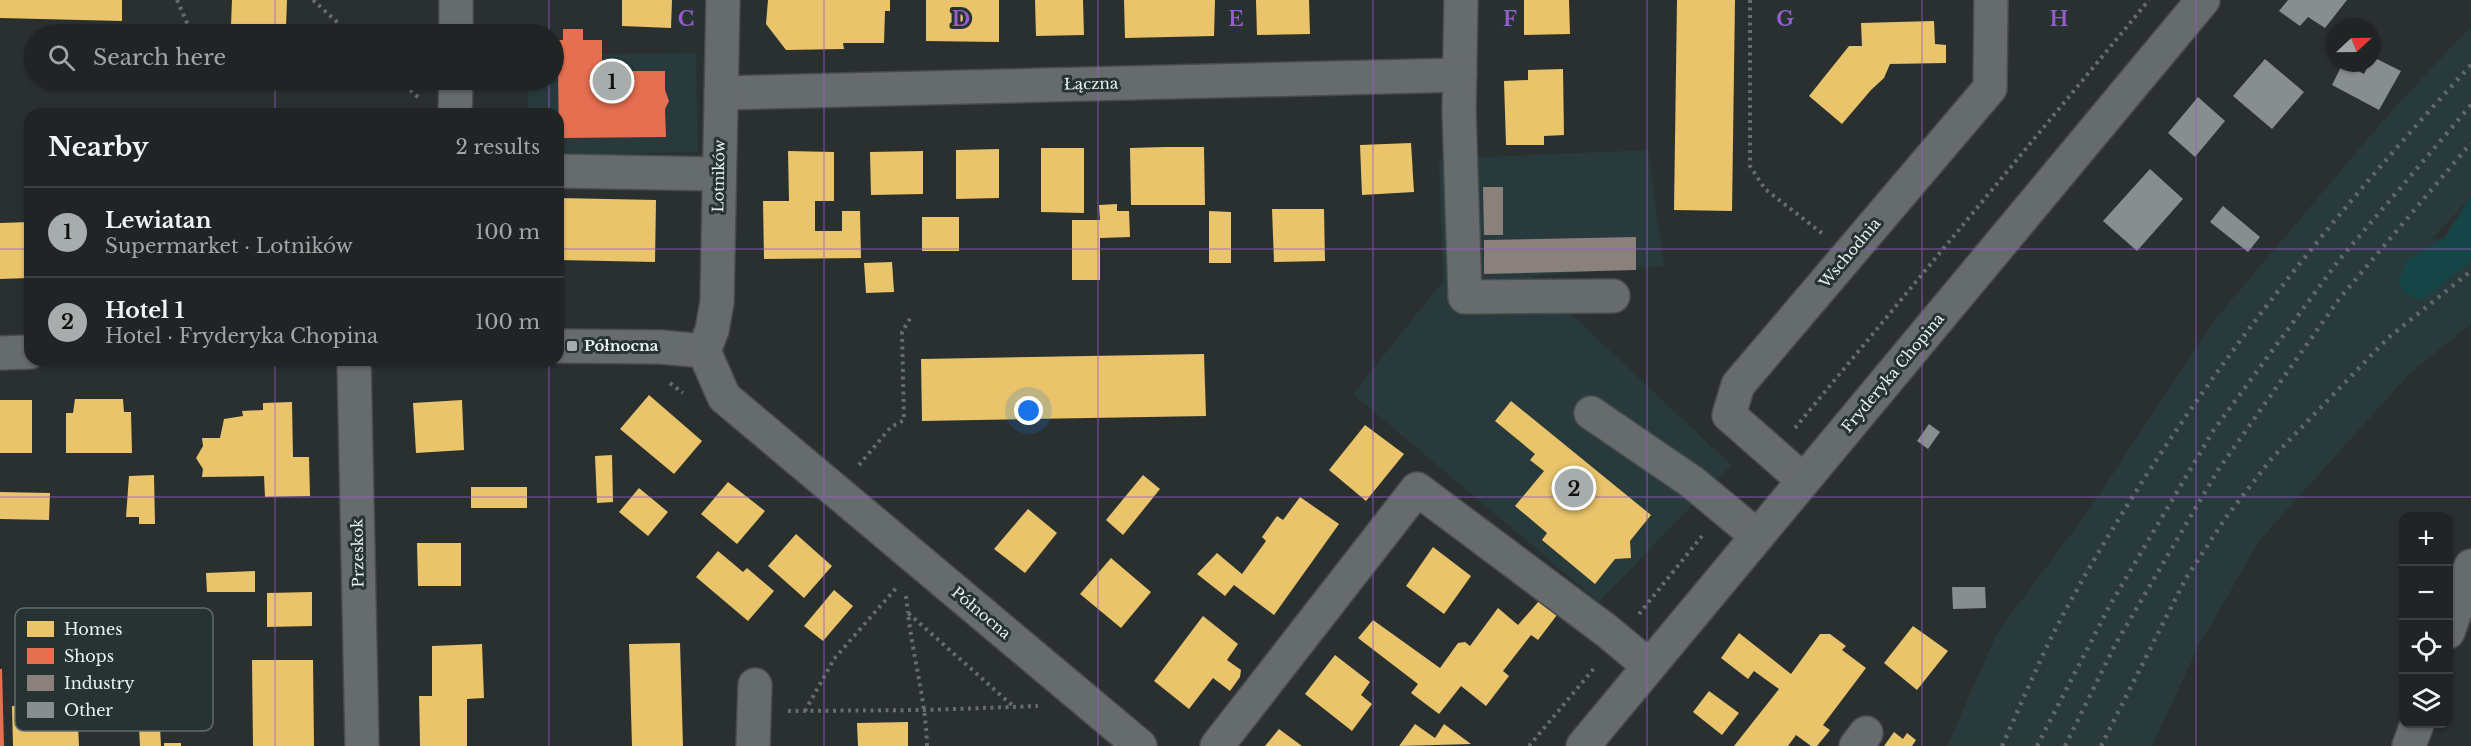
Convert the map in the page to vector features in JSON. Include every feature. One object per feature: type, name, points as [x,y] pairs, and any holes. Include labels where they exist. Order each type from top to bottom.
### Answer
[{"type":"street","points":[[456,0],[456,24]]},
{"type":"street","name":"Lotników","points":[[704,351],[712,330],[717,302],[723,0]]},
{"type":"street","points":[[1461,0],[1460,75],[1465,297],[1613,296]]},
{"type":"street","name":"Wschodnia","points":[[1803,480],[1729,415],[1738,385],[1990,88],[1991,0]]},
{"type":"street","name":"Fryderyka Chopina","points":[[1583,746],[2203,0]]},
{"type":"street","name":"Łączna","points":[[721,93],[1460,75]]},
{"type":"street","points":[[442,108],[451,90]]},
{"type":"street","points":[[564,171],[719,174]]},
{"type":"street","points":[[564,346],[661,347],[704,351]]},
{"type":"street","name":"Północna","points":[[704,351],[724,397],[1140,746]]},
{"type":"street","points":[[0,353],[24,352]]},
{"type":"street","name":"Przeskok","points":[[354,366],[362,746]]},
{"type":"street","points":[[1591,413],[1692,482],[1757,536]]},
{"type":"street","points":[[1217,746],[1417,489],[1618,640],[1648,666]]},
{"type":"street","points":[[2452,620],[2471,566]]},
{"type":"street","points":[[753,746],[754,698]]},
{"type":"street","points":[[2409,746],[2415,728]]},
{"type":"path","points":[[177,0],[188,24]]},
{"type":"path","points":[[313,0],[339,24]]},
{"type":"path","points":[[1750,0],[1750,166],[1765,189],[1849,254]]},
{"type":"path","points":[[1772,454],[2149,0]]},
{"type":"path","points":[[413,90],[438,108]]},
{"type":"path","points":[[857,466],[891,427],[904,420],[902,332],[912,317]]},
{"type":"path","points":[[1529,746],[1724,509]]},
{"type":"path","points":[[805,711],[834,659],[898,586]]},
{"type":"path","points":[[927,746],[926,710],[913,656],[908,613],[1014,707]]},
{"type":"path","points":[[754,698],[805,711],[926,710],[1048,705]]},
{"type":"shaded area","points":[[2471,26],[2471,197],[2432,239],[2471,240],[2471,324],[2409,374],[2260,540],[2199,645],[2152,746],[1947,746],[1997,633],[2092,506],[2212,323],[2388,115]]},
{"type":"shaded area","points":[[696,53],[698,152],[564,155],[564,108],[528,108],[528,90],[564,90],[564,55]]},
{"type":"shaded area","points":[[1648,150],[1664,266],[1531,276],[1731,465],[1599,602],[1353,394],[1443,281],[1439,159]]},
{"type":"shaded area","points":[[2471,196],[2471,261],[2422,300],[2407,295],[2398,283],[2406,261],[2444,238]]},
{"type":"building: Homes","points":[[0,0],[122,0],[122,21],[0,18]]},
{"type":"building: Homes","points":[[232,0],[287,0],[286,24],[231,24]]},
{"type":"building: Homes","points":[[622,0],[672,0],[671,28],[622,26]]},
{"type":"building: Homes","points":[[768,0],[890,0],[890,11],[885,11],[884,43],[843,43],[844,49],[786,50],[766,24]]},
{"type":"building: Homes","points":[[926,0],[999,0],[999,42],[926,41]]},
{"type":"building: Homes","points":[[1035,0],[1083,0],[1084,35],[1036,36]]},
{"type":"building: Homes","points":[[1124,0],[1215,0],[1214,36],[1125,38]]},
{"type":"building: Homes","points":[[1256,0],[1309,0],[1310,34],[1257,35]]},
{"type":"building: Homes","points":[[1524,0],[1569,0],[1570,34],[1524,35]]},
{"type":"building: Homes","points":[[1677,0],[1735,0],[1732,211],[1674,210]]},
{"type":"building: Homes","points":[[1934,21],[1935,44],[1946,45],[1946,63],[1890,64],[1884,78],[1842,124],[1809,96],[1849,46],[1862,46],[1861,23]]},
{"type":"building: Homes","points":[[1563,69],[1564,135],[1544,136],[1544,145],[1506,145],[1504,81],[1528,80],[1528,70]]},
{"type":"building: Homes","points":[[1411,143],[1414,192],[1362,195],[1360,145]]},
{"type":"building: Homes","points":[[1204,147],[1205,205],[1131,205],[1130,148]]},
{"type":"building: Homes","points":[[1041,148],[1084,148],[1084,213],[1041,212]]},
{"type":"building: Homes","points":[[999,149],[999,198],[956,199],[956,150]]},
{"type":"building: Homes","points":[[788,151],[834,152],[834,201],[815,201],[815,231],[842,231],[842,211],[860,211],[861,258],[764,259],[763,201],[789,201]]},
{"type":"building: Homes","points":[[923,151],[923,194],[871,195],[870,152]]},
{"type":"building: Homes","points":[[564,198],[656,200],[655,262],[564,260]]},
{"type":"building: Homes","points":[[1117,204],[1117,211],[1129,211],[1130,237],[1100,238],[1100,280],[1072,280],[1072,220],[1100,220],[1099,205]]},
{"type":"building: Homes","points":[[1272,209],[1324,209],[1325,261],[1274,262]]},
{"type":"building: Homes","points":[[1209,211],[1231,212],[1231,263],[1209,263]]},
{"type":"building: Homes","points":[[922,217],[959,217],[959,251],[922,251]]},
{"type":"building: Homes","points":[[24,222],[24,278],[0,279],[0,223]]},
{"type":"building: Homes","points":[[892,262],[894,292],[866,293],[864,263]]},
{"type":"building: Homes","points":[[1204,354],[1206,416],[922,421],[921,359]]},
{"type":"building: Homes","points":[[649,395],[702,441],[674,474],[620,429]]},
{"type":"building: Homes","points":[[75,399],[123,399],[124,412],[131,412],[132,453],[66,453],[66,413],[73,413]]},
{"type":"building: Homes","points":[[0,400],[32,400],[32,453],[0,453]]},
{"type":"building: Homes","points":[[462,400],[464,450],[416,453],[413,403]]},
{"type":"building: Homes","points":[[1511,401],[1651,515],[1630,541],[1631,558],[1615,559],[1595,584],[1542,540],[1547,533],[1515,506],[1544,471],[1530,460],[1535,454],[1495,421]]},
{"type":"building: Homes","points":[[292,402],[293,457],[309,457],[310,496],[265,497],[264,476],[202,477],[203,469],[196,458],[203,446],[202,438],[220,438],[224,419],[243,416],[242,411],[263,410],[263,403]]},
{"type":"building: Homes","points":[[1365,425],[1404,454],[1366,501],[1329,470]]},
{"type":"building: Homes","points":[[612,455],[613,502],[597,503],[595,456]]},
{"type":"building: Homes","points":[[154,475],[155,524],[139,524],[139,517],[126,517],[129,476]]},
{"type":"building: Homes","points":[[1143,475],[1160,489],[1123,535],[1106,520]]},
{"type":"building: Homes","points":[[728,482],[765,511],[737,544],[701,514]]},
{"type":"building: Homes","points":[[471,487],[527,487],[527,508],[471,508]]},
{"type":"building: Homes","points":[[639,488],[668,512],[648,536],[619,512]]},
{"type":"building: Homes","points":[[0,492],[50,493],[49,520],[0,519]]},
{"type":"building: Homes","points":[[1300,497],[1339,524],[1274,615],[1234,585],[1225,596],[1197,574],[1217,553],[1242,574],[1266,541],[1262,537],[1277,516],[1283,520]]},
{"type":"building: Homes","points":[[1028,509],[1057,533],[1025,573],[994,549]]},
{"type":"building: Homes","points":[[796,534],[832,566],[804,598],[768,566]]},
{"type":"building: Homes","points":[[417,543],[461,543],[461,586],[418,586]]},
{"type":"building: Homes","points":[[1433,547],[1471,576],[1444,614],[1406,586]]},
{"type":"building: Homes","points":[[718,551],[743,572],[747,568],[774,591],[748,621],[696,577]]},
{"type":"building: Homes","points":[[1111,558],[1151,592],[1121,628],[1080,594]]},
{"type":"building: Homes","points":[[255,571],[255,592],[207,592],[206,573]]},
{"type":"building: Homes","points":[[834,590],[853,606],[823,641],[804,626]]},
{"type":"building: Homes","points":[[312,592],[312,626],[267,627],[267,593]]},
{"type":"building: Homes","points":[[1539,601],[1557,615],[1538,640],[1531,635],[1503,671],[1509,676],[1486,706],[1461,686],[1439,714],[1411,693],[1418,684],[1358,638],[1373,620],[1440,668],[1458,643],[1465,642],[1470,646],[1498,608],[1518,625]]},
{"type":"building: Homes","points":[[1203,616],[1238,644],[1227,660],[1241,670],[1240,677],[1230,691],[1213,678],[1189,709],[1154,681]]},
{"type":"building: Homes","points":[[1913,626],[1948,651],[1917,690],[1884,663]]},
{"type":"building: Homes","points":[[1739,633],[1791,674],[1820,634],[1830,634],[1846,646],[1842,650],[1866,668],[1823,725],[1830,730],[1817,746],[1811,746],[1796,735],[1788,746],[1734,746],[1779,689],[1754,671],[1748,679],[1721,658]]},
{"type":"building: Homes","points":[[680,643],[683,746],[632,746],[629,644]]},
{"type":"building: Homes","points":[[482,644],[484,698],[467,699],[467,746],[420,746],[419,696],[432,696],[432,646]]},
{"type":"building: Homes","points":[[1335,655],[1370,682],[1361,695],[1372,704],[1352,731],[1305,694]]},
{"type":"building: Homes","points":[[252,660],[313,660],[314,746],[253,746]]},
{"type":"building: Homes","points":[[1709,691],[1739,713],[1722,735],[1693,712]]},
{"type":"building: Homes","points":[[12,706],[15,706],[15,731],[78,731],[79,746],[13,746]]},
{"type":"building: Homes","points":[[908,722],[908,746],[858,746],[857,723]]},
{"type":"building: Homes","points":[[1415,724],[1435,738],[1444,724],[1471,744],[1399,746]]},
{"type":"building: Homes","points":[[1279,729],[1302,746],[1265,746]]},
{"type":"building: Homes","points":[[139,731],[160,731],[161,746],[140,746]]},
{"type":"building: Homes","points":[[1894,732],[1903,739],[1907,733],[1916,740],[1912,746],[1884,746]]},
{"type":"building: Homes","points":[[164,743],[181,743],[181,746],[164,746]]},
{"type":"building: Shops","points":[[564,29],[583,29],[583,40],[602,40],[602,71],[665,71],[665,90],[669,101],[665,109],[666,137],[564,138],[564,108],[559,108],[558,90],[564,90]]},
{"type":"building: Shops","points":[[0,669],[2,669],[4,746],[0,746]]},
{"type":"building: Industry","points":[[1483,187],[1503,187],[1503,235],[1484,235]]},
{"type":"building: Industry","points":[[1636,237],[1636,270],[1484,274],[1484,240]]},
{"type":"building: Other","points":[[2288,0],[2347,0],[2333,18],[2327,18],[2325,28],[2308,17],[2300,26],[2279,11]]},
{"type":"building: Other","points":[[2265,59],[2304,92],[2272,129],[2233,96]]},
{"type":"building: Other","points":[[2381,61],[2401,71],[2379,110],[2332,85],[2338,72],[2364,74],[2365,72],[2381,72]]},
{"type":"building: Other","points":[[2198,97],[2225,121],[2195,157],[2168,133]]},
{"type":"building: Other","points":[[2150,169],[2183,199],[2137,251],[2103,221]]},
{"type":"building: Other","points":[[2223,206],[2260,237],[2248,252],[2210,222]]},
{"type":"building: Other","points":[[1929,424],[1940,432],[1928,449],[1917,441]]},
{"type":"building: Other","points":[[1952,587],[1985,587],[1986,608],[1953,609]]},
{"type":"railway","points":[[2002,746],[2070,602],[2112,529],[2205,389],[2306,256],[2415,127],[2471,65]]},
{"type":"railway","points":[[2037,746],[2110,605],[2213,431],[2339,260],[2471,105]]},
{"type":"railway","points":[[2065,746],[2115,645],[2218,470],[2339,299],[2471,143]]},
{"type":"railway","points":[[2101,746],[2186,578],[2227,516],[2272,458],[2388,338],[2471,271]]},
{"type":"place","name":"Lewiatan","points":[[612,81]]},
{"type":"place","name":"Północna","points":[[572,346]]},
{"type":"place","name":"Hotel 1","points":[[1574,488]]}]
